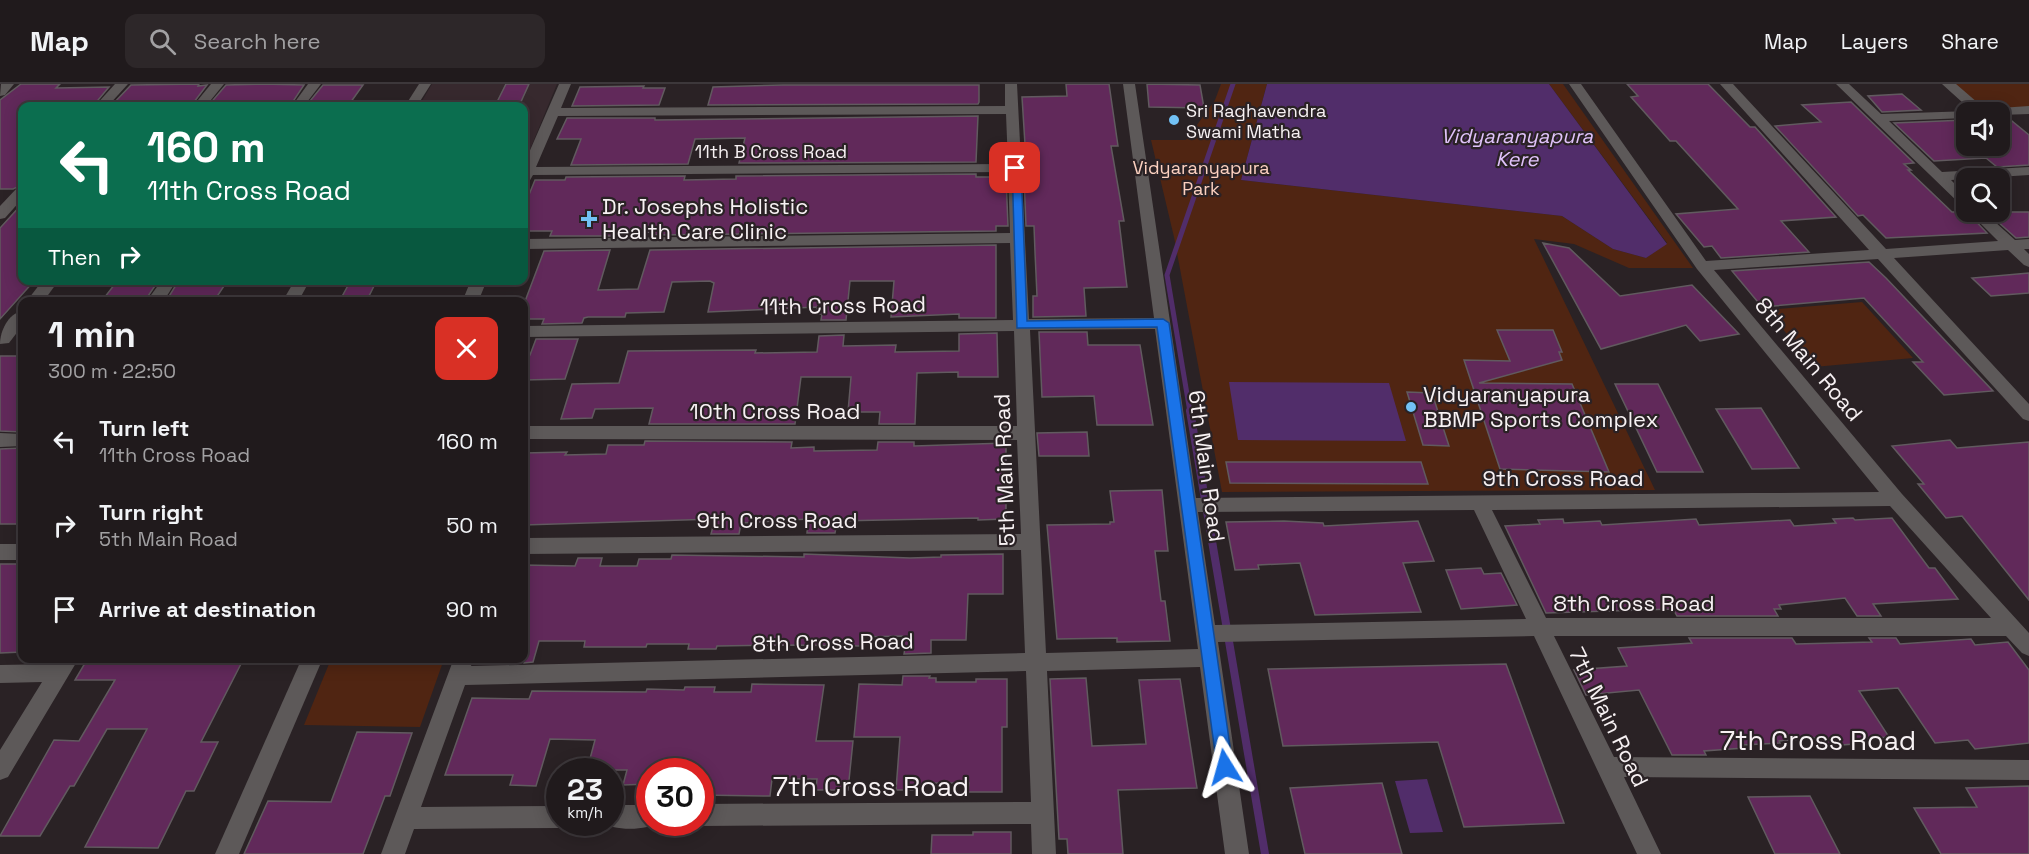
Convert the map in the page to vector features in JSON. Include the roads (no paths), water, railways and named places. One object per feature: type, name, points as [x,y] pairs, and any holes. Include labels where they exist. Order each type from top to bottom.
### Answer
[{"type":"street","points":[[0,92],[8,84]]},
{"type":"street","points":[[105,102],[122,84]]},
{"type":"street","points":[[202,102],[218,84]]},
{"type":"street","points":[[301,102],[315,84]]},
{"type":"street","points":[[414,102],[425,84]]},
{"type":"street","points":[[528,166],[565,84]]},
{"type":"street","name":"5th Main Road","points":[[1011,84],[1044,854]]},
{"type":"street","name":"6th Main Road","points":[[1129,84],[1237,854]]},
{"type":"street","name":"8th Main Road","points":[[1575,84],[1702,266],[1895,499],[2029,646]]},
{"type":"street","points":[[1726,84],[2029,415]]},
{"type":"street","points":[[1842,84],[1956,192]]},
{"type":"street","points":[[1948,84],[1969,102]]},
{"type":"street","points":[[553,112],[1012,110]]},
{"type":"street","points":[[2010,111],[2029,110]]},
{"type":"street","points":[[1878,118],[1956,114]]},
{"type":"street","name":"11th B Cross Road","points":[[528,173],[1015,168]]},
{"type":"street","points":[[1939,176],[2029,171]]},
{"type":"street","points":[[0,215],[18,195]]},
{"type":"street","points":[[1987,222],[2029,262]]},
{"type":"street","points":[[528,244],[1018,238]]},
{"type":"street","points":[[1702,266],[2029,244]]},
{"type":"street","points":[[38,297],[48,285]]},
{"type":"street","points":[[1,339],[18,320]]},
{"type":"street","name":"11th Cross Road","points":[[528,332],[1163,323]]},
{"type":"street","points":[[1,339],[18,339]]},
{"type":"street","name":"10th Cross Road","points":[[528,433],[1026,434]]},
{"type":"street","points":[[0,440],[18,440]]},
{"type":"street","name":"9th Cross Road","points":[[1188,505],[1895,499]]},
{"type":"street","name":"7th Main Road","points":[[1480,503],[1648,854]]},
{"type":"street","name":"9th Cross Road","points":[[528,546],[1031,543]]},
{"type":"street","points":[[0,552],[18,552]]},
{"type":"street","name":"8th Cross Road","points":[[1206,634],[1540,627],[2012,627]]},
{"type":"street","name":"8th Cross Road","points":[[461,667],[1210,658]]},
{"type":"street","points":[[227,854],[311,663]]},
{"type":"street","points":[[0,674],[64,666]]},
{"type":"street","points":[[0,770],[64,666]]},
{"type":"street","points":[[393,854],[461,667]]},
{"type":"street","name":"7th Cross Road","points":[[1607,767],[2029,770]]},
{"type":"street","name":"7th Cross Road","points":[[714,815],[1042,813]]},
{"type":"street","points":[[406,818],[546,817]]},
{"type":"water","name":"Vidyaranyapura Kere","points":[[1267,84],[1549,84],[1667,244],[1646,258],[1613,249],[1562,216],[1241,180]]},
{"type":"water","points":[[1229,382],[1389,383],[1406,441],[1238,440]]},
{"type":"water","points":[[1427,779],[1443,832],[1410,833],[1395,781]]},
{"type":"waterway","points":[[1190,412],[1167,275],[1233,84]]},
{"type":"waterway","points":[[1190,411],[1265,854]]},
{"type":"place","name":"Sri Raghavendra Swami Matha","points":[[1174,120]]},
{"type":"place","name":"Dr. Josephs Holistic Health Care Clinic","points":[[589,219]]},
{"type":"place","name":"Vidyaranyapura BBMP Sports Complex","points":[[1411,407]]},
{"type":"park label","name":"Vidyaranyapura Park","points":[[1201,178]]}]
